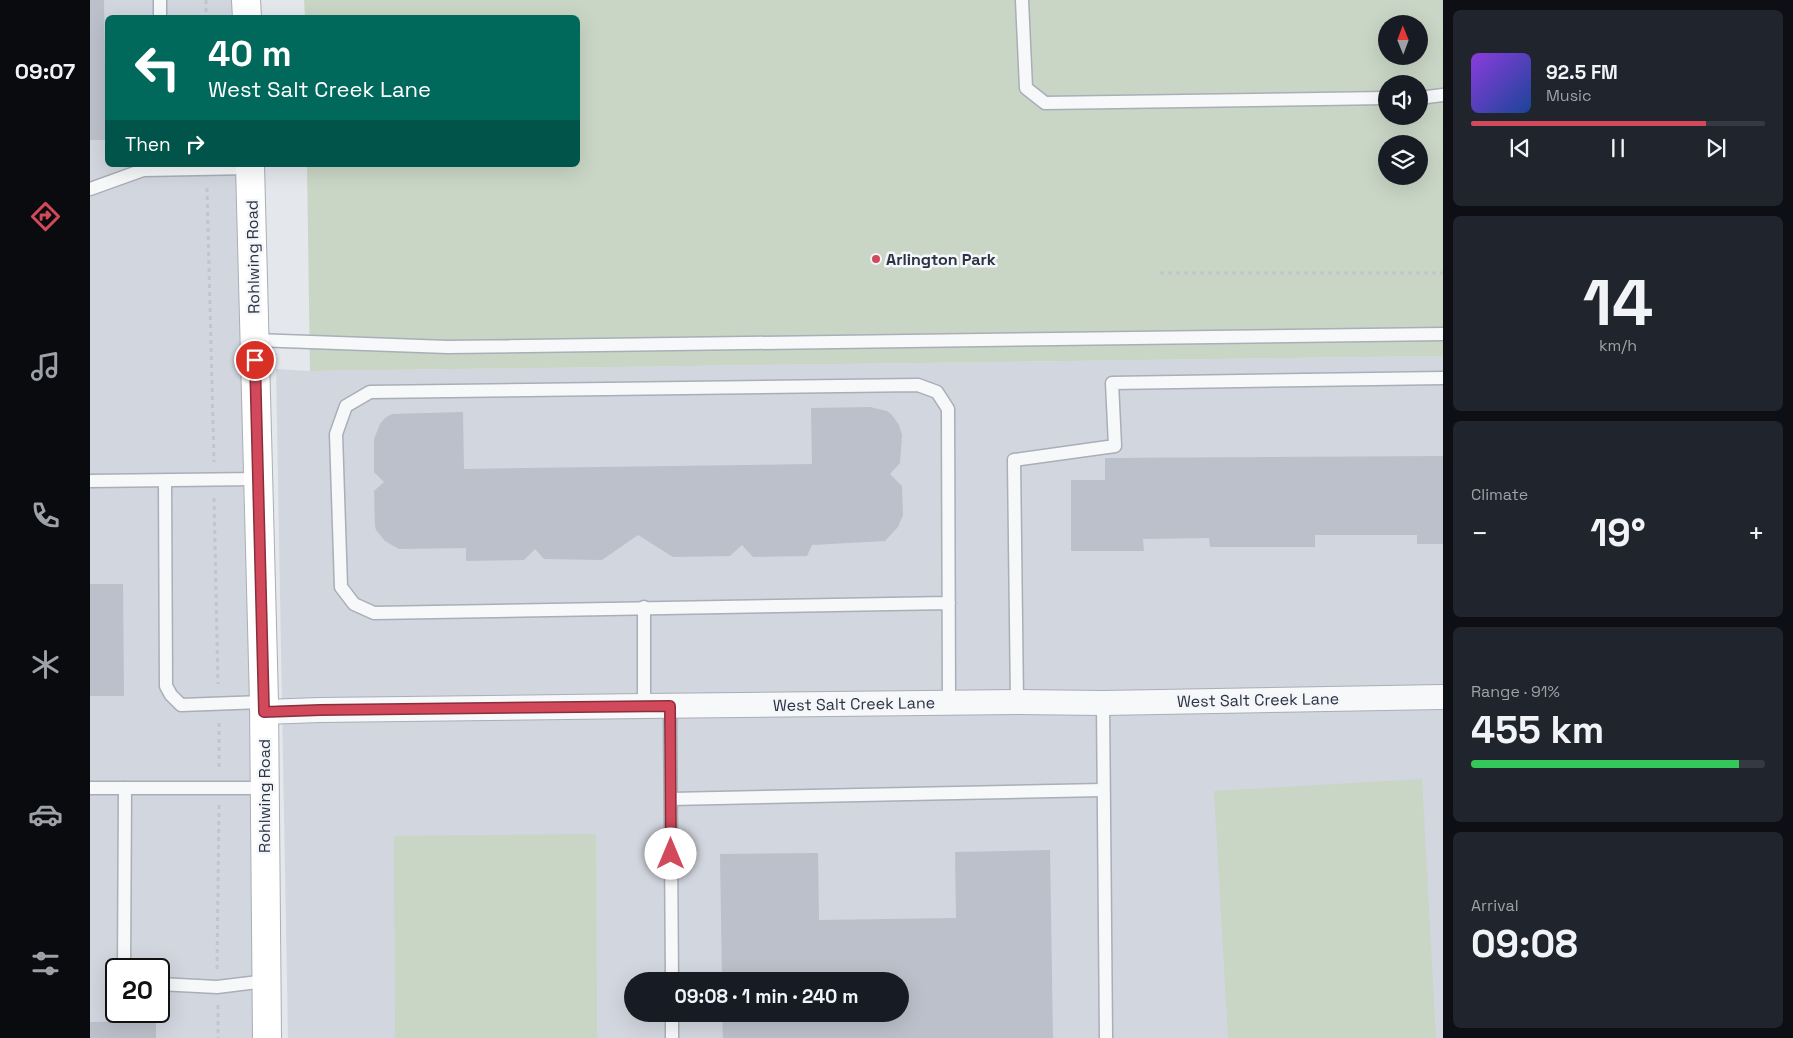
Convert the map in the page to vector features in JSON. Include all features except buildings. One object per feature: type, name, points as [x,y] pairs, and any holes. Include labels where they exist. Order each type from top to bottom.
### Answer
[{"type":"main road","points":[[246,0],[247,15]]},
{"type":"main road","name":"Rohlwing Road","points":[[250,167],[264,707],[267,1038]]},
{"type":"street","name":"West Salt Creek Lane","points":[[264,707],[320,710],[1017,702],[1103,703],[1443,697]]},
{"type":"lane","points":[[160,0],[160,15]]},
{"type":"lane","points":[[1022,0],[1026,88],[1045,103],[1378,98]]},
{"type":"lane","points":[[1428,97],[1443,95]]},
{"type":"lane","points":[[90,188],[143,170],[163,167],[207,169],[236,167]]},
{"type":"lane","points":[[255,340],[448,348],[1443,334]]},
{"type":"lane","points":[[1017,702],[1014,460],[1114,446],[1112,383],[1443,378]]},
{"type":"lane","points":[[949,603],[374,612],[354,604],[341,588],[336,434],[346,406],[370,392],[918,385],[936,392],[948,409],[950,703]]},
{"type":"lane","points":[[90,481],[258,479]]},
{"type":"lane","points":[[165,481],[166,686],[171,695],[181,705],[218,704],[264,707]]},
{"type":"lane","points":[[644,607],[644,706]]},
{"type":"lane","points":[[1103,703],[1106,1038]]},
{"type":"lane","points":[[670,706],[672,972]]},
{"type":"lane","points":[[90,788],[264,788]]},
{"type":"lane","points":[[124,958],[125,788]]},
{"type":"lane","points":[[671,799],[1103,790]]},
{"type":"lane","points":[[170,985],[217,987],[266,981]]},
{"type":"lane","points":[[672,1022],[672,1038]]},
{"type":"path","points":[[206,0],[206,15]]},
{"type":"path","points":[[207,169],[218,704],[218,1038]]},
{"type":"path","points":[[1160,273],[1443,273]]},
{"type":"shaded area","points":[[90,0],[246,0],[247,15],[105,15],[105,167],[250,167],[267,1038],[90,1038]]},
{"type":"shaded area","points":[[1443,356],[1443,1038],[288,1038],[276,369],[310,371]]},
{"type":"green space","name":"Arlington Park","points":[[304,0],[1443,0],[1443,356],[310,371],[307,167],[580,167],[580,15],[305,15]]},
{"type":"green space","points":[[1422,779],[1436,1038],[1228,1038],[1214,791]]},
{"type":"green space","points":[[596,834],[597,1038],[395,1038],[394,836]]},
{"type":"place","name":"Arlington Park","points":[[876,259]]},
{"type":"route","points":[[255,360],[264,712],[670,706],[671,854]]}]
